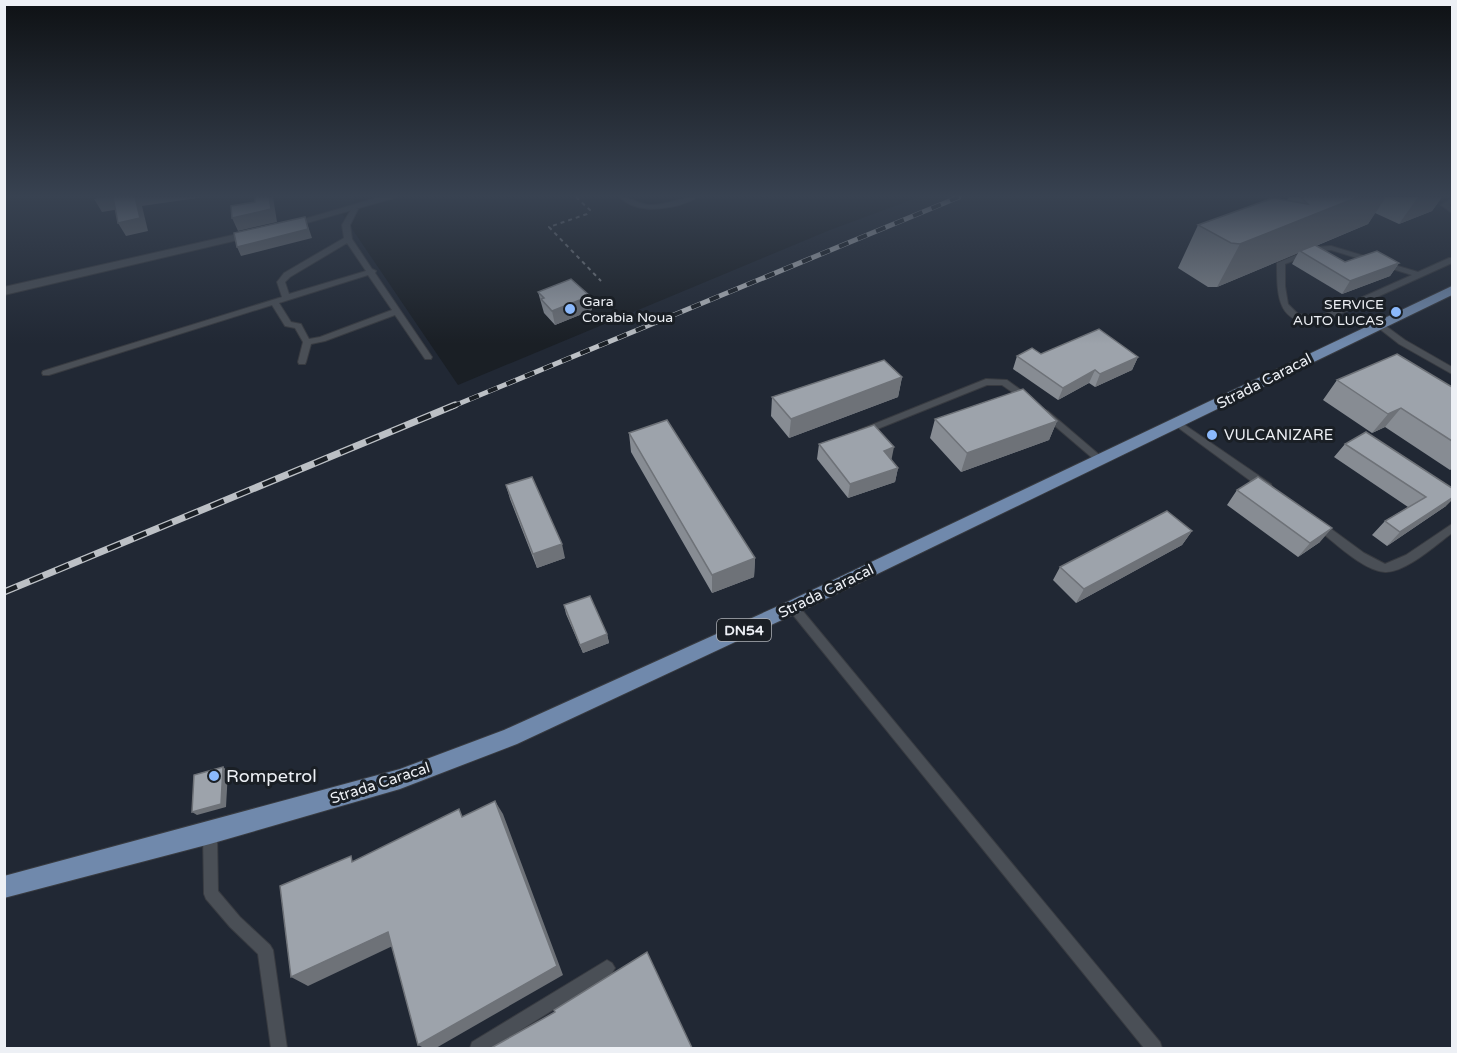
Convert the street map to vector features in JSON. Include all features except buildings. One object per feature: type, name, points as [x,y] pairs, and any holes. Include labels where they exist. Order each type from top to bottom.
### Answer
[{"type":"main road","name":"Strada Caracal","points":[[4,887],[210,834],[400,779],[510,737],[793,607],[1179,424],[1452,290]]},
{"type":"street","points":[[4,291],[182,246]]},
{"type":"lane","points":[[286,298],[281,282],[336,246]]},
{"type":"lane","points":[[353,246],[428,357]]},
{"type":"lane","points":[[1419,275],[1331,248],[1318,249],[1281,263],[1281,301],[1285,308],[1301,318],[1319,320],[1419,275],[1452,260]]},
{"type":"lane","points":[[46,373],[372,271]]},
{"type":"lane","points":[[274,302],[288,324],[298,326],[307,342],[302,362]]},
{"type":"lane","points":[[307,342],[322,339],[398,311]]},
{"type":"lane","points":[[1379,324],[1402,342],[1452,371]]},
{"type":"lane","points":[[854,435],[986,382],[996,381],[1011,385],[1100,460]]},
{"type":"lane","points":[[1179,424],[1275,493]]},
{"type":"lane","points":[[1314,521],[1372,563],[1384,568],[1399,564],[1452,528]]},
{"type":"lane","points":[[793,607],[1154,1048]]},
{"type":"lane","points":[[210,834],[211,894],[235,922],[265,950],[279,1048]]},
{"type":"lane","points":[[478,1048],[607,968]]},
{"type":"path","points":[[567,246],[601,281]]},
{"type":"shaded area","points":[[5,246],[193,246],[34,283],[32,289],[209,246],[364,246],[458,385],[791,246],[1452,246],[1452,1048],[5,1048]]},
{"type":"railway","points":[[451,407],[840,246]]},
{"type":"railway","points":[[4,592],[455,405]]},
{"type":"place","name":"Gara Corabia Noua","points":[[570,309]]},
{"type":"place","name":"SERVICE AUTO LUCAS","points":[[1396,312]]},
{"type":"place","name":"VULCANIZARE","points":[[1212,435]]},
{"type":"place","name":"Rompetrol","points":[[214,776]]}]
